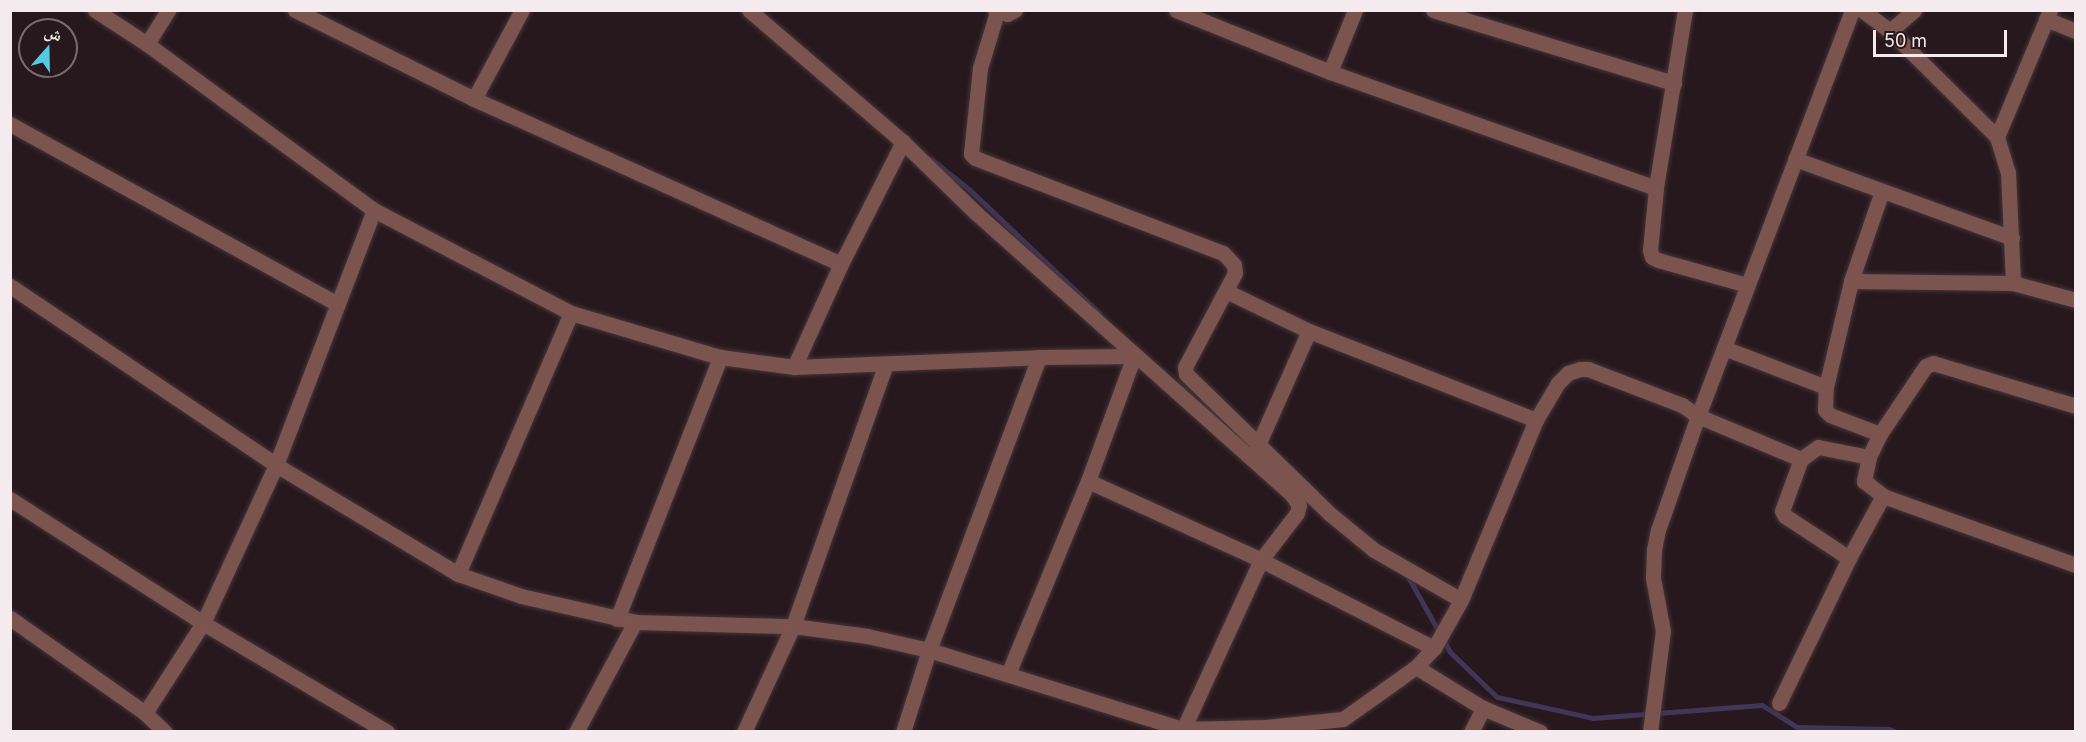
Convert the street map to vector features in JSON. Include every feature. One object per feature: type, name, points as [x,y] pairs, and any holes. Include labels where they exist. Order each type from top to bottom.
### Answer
[{"type":"street","points":[[95,10],[147,44],[374,210],[571,313],[720,357],[794,367],[1039,357],[1134,356]]},
{"type":"street","points":[[147,44],[168,10]]},
{"type":"street","points":[[295,10],[474,99],[841,264]]},
{"type":"street","points":[[474,99],[522,10]]},
{"type":"street","points":[[749,10],[903,142],[976,213],[1292,495],[1299,505],[1297,513],[1262,560],[1183,730]]},
{"type":"street","points":[[1015,10],[1007,14],[996,11],[980,68],[971,154],[975,158],[1223,253],[1234,265],[1235,273],[1185,370],[1257,447],[1330,514],[1374,550],[1461,600]]},
{"type":"street","points":[[1176,10],[1330,72],[1656,188]]},
{"type":"street","points":[[1330,72],[1354,10]]},
{"type":"street","points":[[1433,10],[1674,83]]},
{"type":"street","points":[[1685,10],[1656,188],[1652,257],[1747,285]]},
{"type":"street","points":[[1650,732],[1664,631],[1653,578],[1654,550],[1698,416],[1852,10]]},
{"type":"street","points":[[1862,10],[1890,31],[1997,136],[2007,172],[2013,283]]},
{"type":"street","points":[[1890,31],[1914,10]]},
{"type":"street","points":[[1997,136],[2048,15],[2076,31]]},
{"type":"street","points":[[10,124],[338,304]]},
{"type":"street","points":[[794,367],[841,264],[903,142]]},
{"type":"street","points":[[1795,159],[2012,238]]},
{"type":"street","points":[[1880,434],[1826,413],[1826,387],[1851,281],[1882,191]]},
{"type":"street","points":[[145,713],[203,623],[276,465],[374,210]]},
{"type":"street","points":[[1851,281],[2013,283],[2076,300]]},
{"type":"street","points":[[10,286],[276,465],[458,574],[521,596],[635,622],[793,626],[867,636],[929,650],[1183,730],[1341,725],[1416,667],[1434,648],[1461,600],[1536,420],[1558,383],[1568,373],[1588,369],[1676,403],[1698,416],[1801,459]]},
{"type":"street","points":[[1226,291],[1309,331],[1536,420]]},
{"type":"street","points":[[458,574],[571,313]]},
{"type":"street","points":[[1257,447],[1309,331]]},
{"type":"street","points":[[1724,348],[1826,387]]},
{"type":"street","points":[[1008,674],[1088,481],[1134,356]]},
{"type":"street","points":[[617,619],[720,357]]},
{"type":"street","points":[[903,732],[929,650],[1039,357]]},
{"type":"street","points":[[2076,406],[1934,363],[1926,366],[1880,434],[1869,457],[1864,481],[1883,496],[2076,566]]},
{"type":"street","points":[[744,732],[793,626],[886,364]]},
{"type":"street","points":[[1849,558],[1782,511],[1801,459],[1818,447],[1869,457]]},
{"type":"street","points":[[1088,481],[1262,560],[1434,648]]},
{"type":"street","points":[[1779,703],[1849,558],[1883,496]]},
{"type":"street","points":[[10,499],[203,623],[387,732]]},
{"type":"street","points":[[10,618],[145,713],[165,732]]},
{"type":"street","points":[[576,732],[635,622]]},
{"type":"street","points":[[1416,667],[1483,708],[1540,732]]},
{"type":"street","points":[[1472,732],[1483,708]]},
{"type":"waterway","points":[[931,159],[970,190],[1099,313]]},
{"type":"waterway","points":[[1204,407],[1250,446]]},
{"type":"waterway","points":[[1407,575],[1450,652],[1497,697],[1593,718],[1762,705],[1797,727],[1889,729],[1897,732]]}]
